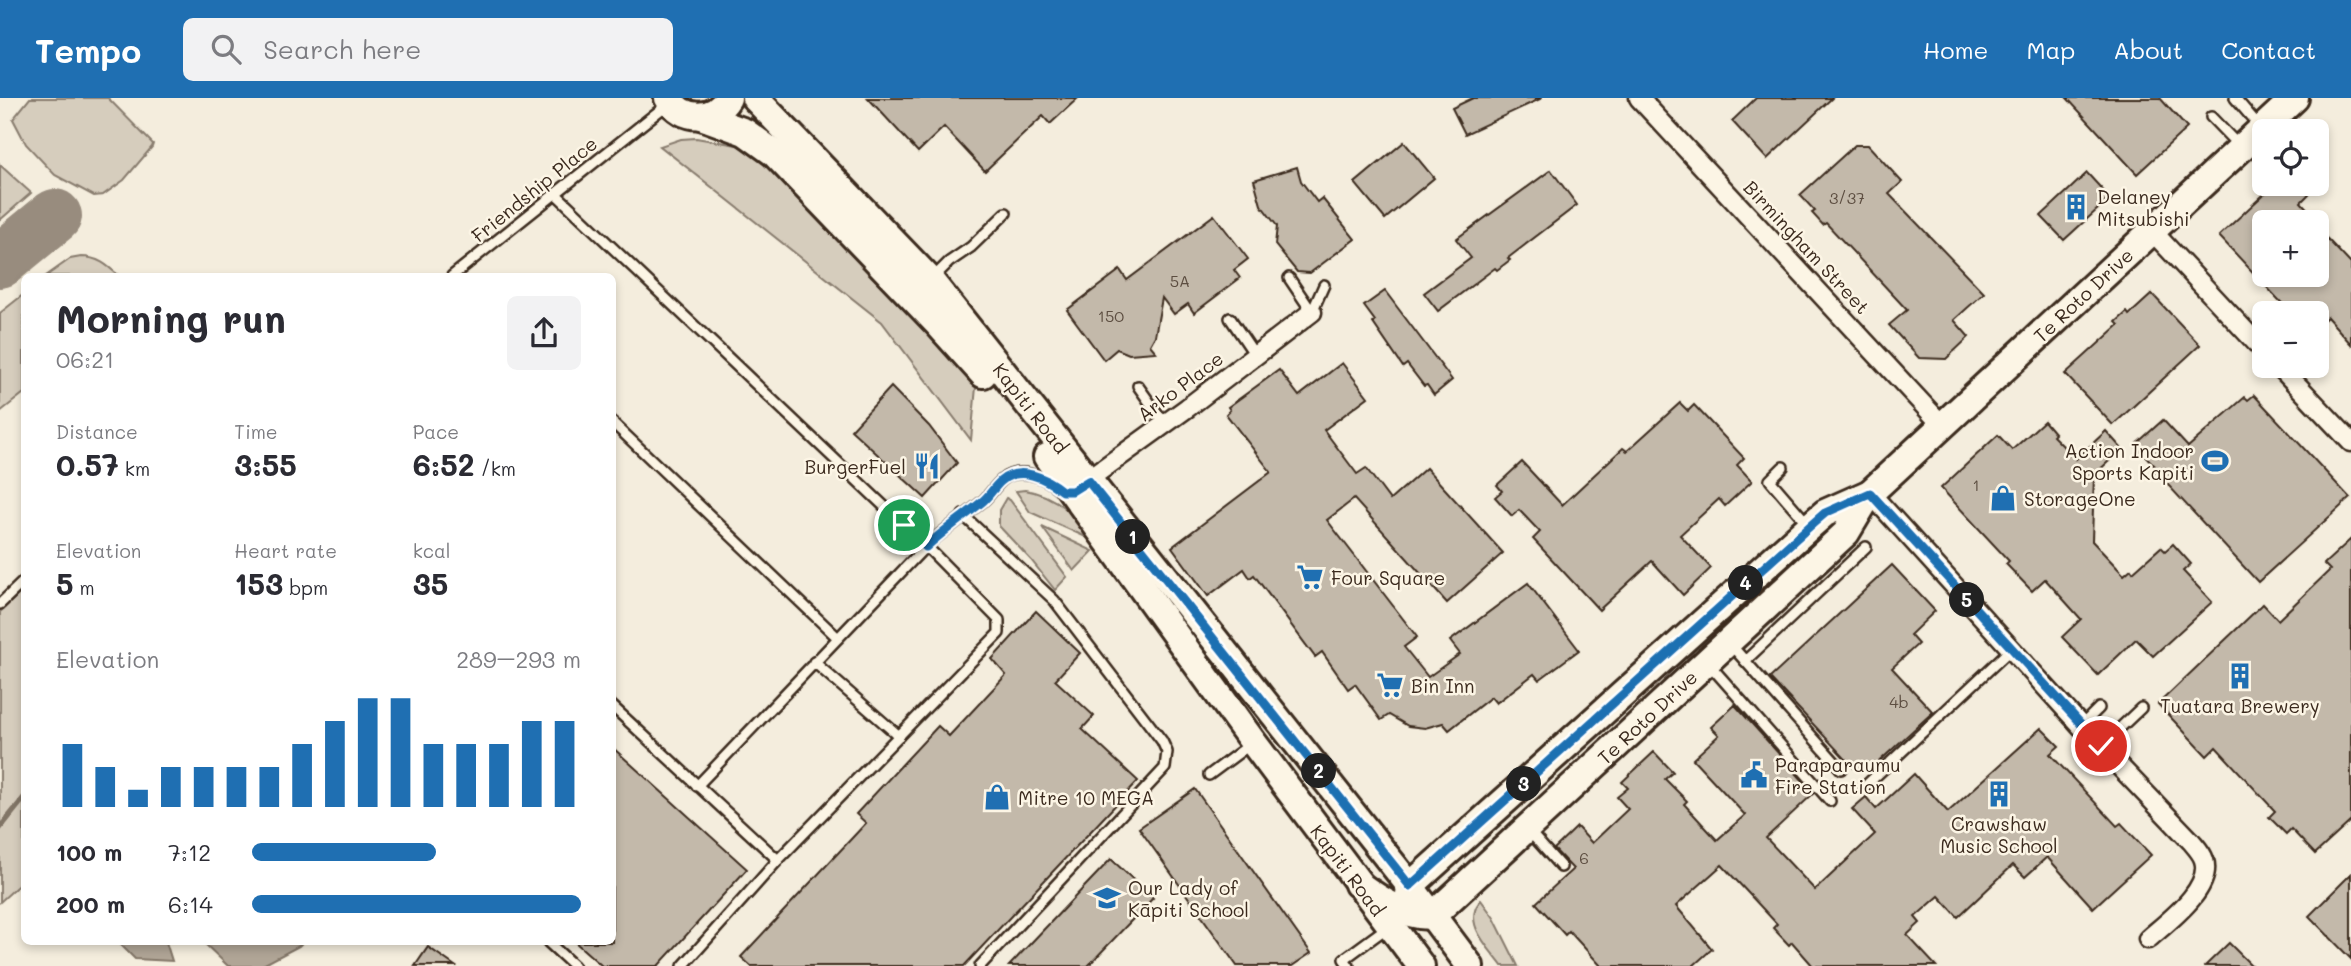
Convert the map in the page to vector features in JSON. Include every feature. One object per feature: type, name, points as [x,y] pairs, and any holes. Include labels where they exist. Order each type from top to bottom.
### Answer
[{"type":"main road","points":[[701,116],[719,109],[728,98]]},
{"type":"main road","name":"Kapiti Road","points":[[755,98],[930,280],[1080,486],[1253,742],[1358,884],[1410,918],[1470,966]]},
{"type":"main road","name":"Te Roto Drive","points":[[2273,119],[2295,98]]},
{"type":"main road","name":"Kapiti Road","points":[[669,100],[682,112],[745,132],[774,153],[985,376],[1080,486],[1410,886],[1410,918],[1422,966]]},
{"type":"main road","name":"Te Roto Drive","points":[[1410,918],[1485,870],[1706,662],[1737,652],[1846,533],[1870,493],[2252,138]]},
{"type":"main road","points":[[930,280],[938,324]]},
{"type":"main road","name":"Te Roto Drive","points":[[1410,886],[1825,513],[1870,493]]},
{"type":"main road","points":[[1654,666],[1677,690]]},
{"type":"main road","points":[[1484,820],[1479,835],[1485,870]]},
{"type":"street","name":"Birmingham Street","points":[[1639,98],[1943,426]]},
{"type":"street","points":[[2152,232],[2252,338]]},
{"type":"street","name":"Arko Place","points":[[1080,486],[1312,312]]},
{"type":"street","points":[[2290,378],[2351,442]]},
{"type":"street","points":[[1870,493],[2081,726],[2191,841],[2205,862],[2203,877],[2195,895],[2148,939]]},
{"type":"lane","points":[[2235,98],[2253,119]]},
{"type":"lane","name":"Friendship Place","points":[[459,273],[669,100]]},
{"type":"lane","points":[[2211,117],[2241,148]]},
{"type":"lane","points":[[556,194],[999,620],[999,633],[778,860],[684,966]]},
{"type":"lane","points":[[930,280],[949,262],[971,247],[1006,213]]},
{"type":"lane","points":[[1289,278],[1312,312]]},
{"type":"lane","points":[[1312,312],[1324,285]]},
{"type":"lane","points":[[1230,318],[1255,355]]},
{"type":"lane","points":[[1138,386],[1165,424]]},
{"type":"lane","points":[[616,426],[838,638]]},
{"type":"lane","points":[[1783,467],[1770,480],[1810,526]]},
{"type":"lane","points":[[697,786],[926,547],[984,500],[1002,480],[1015,474],[1033,475],[1062,491],[1080,486]]},
{"type":"lane","points":[[963,515],[1054,600],[1167,752],[1165,768],[980,966]]},
{"type":"lane","points":[[1842,769],[1737,652],[1866,547]]},
{"type":"lane","points":[[0,604],[21,583]]},
{"type":"lane","points":[[1862,789],[2011,649]]},
{"type":"lane","points":[[814,662],[899,736]]},
{"type":"lane","points":[[1706,662],[1830,801]]},
{"type":"lane","points":[[2081,726],[2099,708]]},
{"type":"lane","points":[[2101,746],[2141,708]]},
{"type":"lane","points":[[616,710],[778,860]]},
{"type":"lane","points":[[1209,775],[1253,742]]},
{"type":"lane","points":[[1527,829],[1561,867]]},
{"type":"lane","points":[[1349,966],[1344,959],[1410,918]]},
{"type":"lane","points":[[551,945],[574,966]]},
{"type":"shaded area","points":[[30,98],[108,98],[153,144],[152,147],[124,180],[103,195],[94,196],[55,175],[26,144],[13,119]]},
{"type":"shaded area","points":[[696,138],[737,145],[758,158],[976,387],[971,440],[882,322],[660,146],[681,139]]},
{"type":"shaded area","points":[[0,165],[31,193],[0,220]]},
{"type":"shaded area","points":[[92,258],[116,273],[50,273],[70,259]]},
{"type":"shaded area","points":[[21,296],[21,395],[0,412],[0,313]]},
{"type":"shaded area","points":[[1025,490],[1057,502],[1074,516],[1097,542],[1030,512],[1016,491]]},
{"type":"shaded area","points":[[1006,498],[1067,577],[1055,590],[999,526],[999,510]]},
{"type":"shaded area","points":[[1042,527],[1093,551],[1074,571]]},
{"type":"shaded area","points":[[21,592],[21,883],[0,902],[0,612]]},
{"type":"shaded area","points":[[1481,900],[1494,918],[1518,966],[1502,966],[1484,943],[1475,926],[1474,917]]},
{"type":"shaded area","points":[[121,945],[167,945],[172,961],[135,959]]},
{"type":"shaded area","points":[[206,945],[300,945],[261,966],[228,966]]},
{"type":"building","points":[[868,98],[1078,98],[1050,124],[1043,116],[985,171],[944,127],[918,152]]},
{"type":"building","points":[[1473,98],[1542,98],[1465,134],[1452,108]]},
{"type":"building","points":[[1756,98],[1832,98],[1767,159],[1732,121]]},
{"type":"building","points":[[2067,98],[2160,98],[2187,128],[2137,174]]},
{"type":"building","points":[[1404,142],[1434,178],[1385,219],[1355,183]]},
{"type":"building","points":[[1855,145],[1868,145],[1902,182],[1889,194],[1984,293],[1954,320],[1969,337],[1946,359],[1919,358],[1889,325],[1907,310],[1826,223],[1823,225],[1812,213],[1815,211],[1800,195]]},
{"type":"building","points":[[1297,167],[1301,181],[1317,202],[1322,198],[1355,239],[1310,273],[1297,272],[1275,245],[1277,226],[1261,205],[1254,180]]},
{"type":"building","points":[[1551,170],[1577,205],[1508,258],[1510,260],[1497,270],[1495,268],[1438,311],[1424,293],[1471,258],[1456,239]]},
{"type":"building","name":"Delaney Mitsubishi","points":[[2087,173],[2110,198],[2064,240],[2041,216]]},
{"type":"building","points":[[2262,196],[2307,196],[2301,202],[2308,210],[2252,210],[2252,271],[2219,236]]},
{"type":"building","points":[[1214,215],[1248,259],[1234,270],[1240,278],[1194,313],[1188,304],[1174,314],[1162,298],[1155,336],[1150,345],[1156,352],[1129,354],[1117,349],[1104,360],[1067,310],[1120,270],[1127,280]]},
{"type":"building","points":[[2329,241],[2351,264],[2351,344],[2329,319],[2329,301],[2280,301],[2267,287],[2329,287]]},
{"type":"building","points":[[1385,291],[1452,380],[1434,395],[1407,364],[1403,367],[1364,306]]},
{"type":"building","points":[[2152,294],[2200,345],[2113,425],[2065,374],[2119,325],[2116,322],[2127,312],[2129,315]]},
{"type":"building","points":[[1342,363],[1368,397],[1324,430],[1357,474],[1366,468],[1390,500],[1426,468],[1503,553],[1447,603],[1354,499],[1327,520],[1417,637],[1404,647],[1428,677],[1460,654],[1450,641],[1528,583],[1579,650],[1539,680],[1534,674],[1496,703],[1491,697],[1449,730],[1443,723],[1425,728],[1408,726],[1389,715],[1381,720],[1355,684],[1348,689],[1322,652],[1315,657],[1254,575],[1250,578],[1244,569],[1208,596],[1172,547],[1271,472],[1226,414],[1230,410],[1228,407],[1279,370],[1299,396]]},
{"type":"building","points":[[891,387],[929,426],[957,463],[925,498],[851,430]]},
{"type":"building","points":[[2254,395],[2350,498],[2258,582],[2156,472],[2158,469],[2135,445],[2163,420],[2188,447],[2245,397],[2248,400]]},
{"type":"building","points":[[1680,403],[1688,411],[1694,405],[1744,458],[1737,465],[1752,481],[1725,506],[1719,499],[1680,535],[1711,568],[1683,595],[1652,561],[1599,610],[1533,539],[1540,532],[1519,510],[1512,516],[1495,497],[1502,491],[1497,485],[1522,462],[1562,505],[1623,448],[1627,451]]},
{"type":"building","points":[[2044,421],[2055,434],[2053,436],[2076,459],[2106,431],[2122,449],[2094,475],[2092,541],[2124,575],[2131,569],[2133,572],[2161,547],[2165,551],[2173,544],[2191,564],[2183,571],[2212,602],[2153,656],[2136,639],[2098,675],[2062,637],[2081,619],[2045,579],[2032,591],[2006,564],[2009,561],[1941,488],[1998,435],[2012,450]]},
{"type":"building","points":[[2351,539],[2351,821],[2315,854],[2291,829],[2286,834],[2269,817],[2275,811],[2216,747],[2207,756],[2158,704],[2263,604],[2278,620],[2330,570],[2324,564]]},
{"type":"building","points":[[1892,565],[1935,611],[1910,635],[1918,644],[1892,668],[1933,712],[1872,768],[1854,768],[1770,678]]},
{"type":"building","name":"Mitre 10 MEGA","points":[[1036,611],[1080,653],[1055,680],[1094,716],[1082,729],[1138,781],[964,966],[751,966],[741,957],[866,823],[856,814],[938,726],[949,736],[1006,675],[992,659]]},
{"type":"building","points":[[1735,705],[1814,793],[1766,838],[1815,890],[1875,834],[1852,809],[1866,797],[1876,809],[1914,774],[1948,812],[2041,728],[2059,746],[2050,754],[2117,826],[2121,823],[2151,855],[2093,908],[2047,857],[2025,877],[2013,865],[1958,917],[1939,896],[1915,917],[1920,923],[1907,935],[1936,966],[1813,966],[1792,942],[1789,945],[1773,928],[1777,924],[1722,865],[1676,906],[1712,949],[1693,966],[1601,966],[1569,931],[1565,935],[1536,903],[1573,869],[1554,849],[1577,827],[1592,843],[1628,809],[1617,797],[1628,788],[1622,782],[1654,752],[1673,772],[1665,779],[1687,801],[1684,804],[1717,840],[1745,815],[1693,759],[1719,735],[1711,727]]},
{"type":"building","points":[[616,751],[747,869],[658,966],[602,966],[578,945],[616,945]]},
{"type":"building","points":[[1195,789],[1311,953],[1292,966],[1237,966],[1139,828]]},
{"type":"building","points":[[1111,859],[1153,898],[1088,966],[1009,966]]},
{"type":"building","points":[[2351,874],[2351,959],[2309,916]]},
{"type":"building","points":[[2229,943],[2252,966],[2205,966]]},
{"type":"building","points":[[428,947],[455,966],[415,966]]},
{"type":"waterway","points":[[0,828],[21,802]]},
{"type":"taxiway","points":[[0,261],[55,216]]},
{"type":"place","name":"Delaney Mitsubishi","points":[[2076,207]]},
{"type":"place","name":"Action Indoor Sports Kapiti","points":[[2215,461]]},
{"type":"place","name":"BurgerFuel","points":[[927,466]]},
{"type":"place","name":"StorageOne","points":[[2003,498]]},
{"type":"place","name":"Four Square","points":[[1310,577]]},
{"type":"place","name":"Tuatara Brewery","points":[[2240,676]]},
{"type":"place","name":"Bin Inn","points":[[1390,685]]},
{"type":"place","name":"Paraparaumu Fire Station","points":[[1754,775]]},
{"type":"place","name":"Crawshaw Music School","points":[[1999,794]]},
{"type":"place","name":"Mitre 10 MEGA","points":[[997,797]]},
{"type":"place","name":"Our Lady of Kāpiti School","points":[[1107,898]]},
{"type":"route","points":[[904,525],[926,547],[946,528],[984,500],[1007,476],[1024,473],[1033,475],[1062,491],[1072,491],[1088,481],[1410,886],[1825,513],[1870,493],[2101,746]]}]
